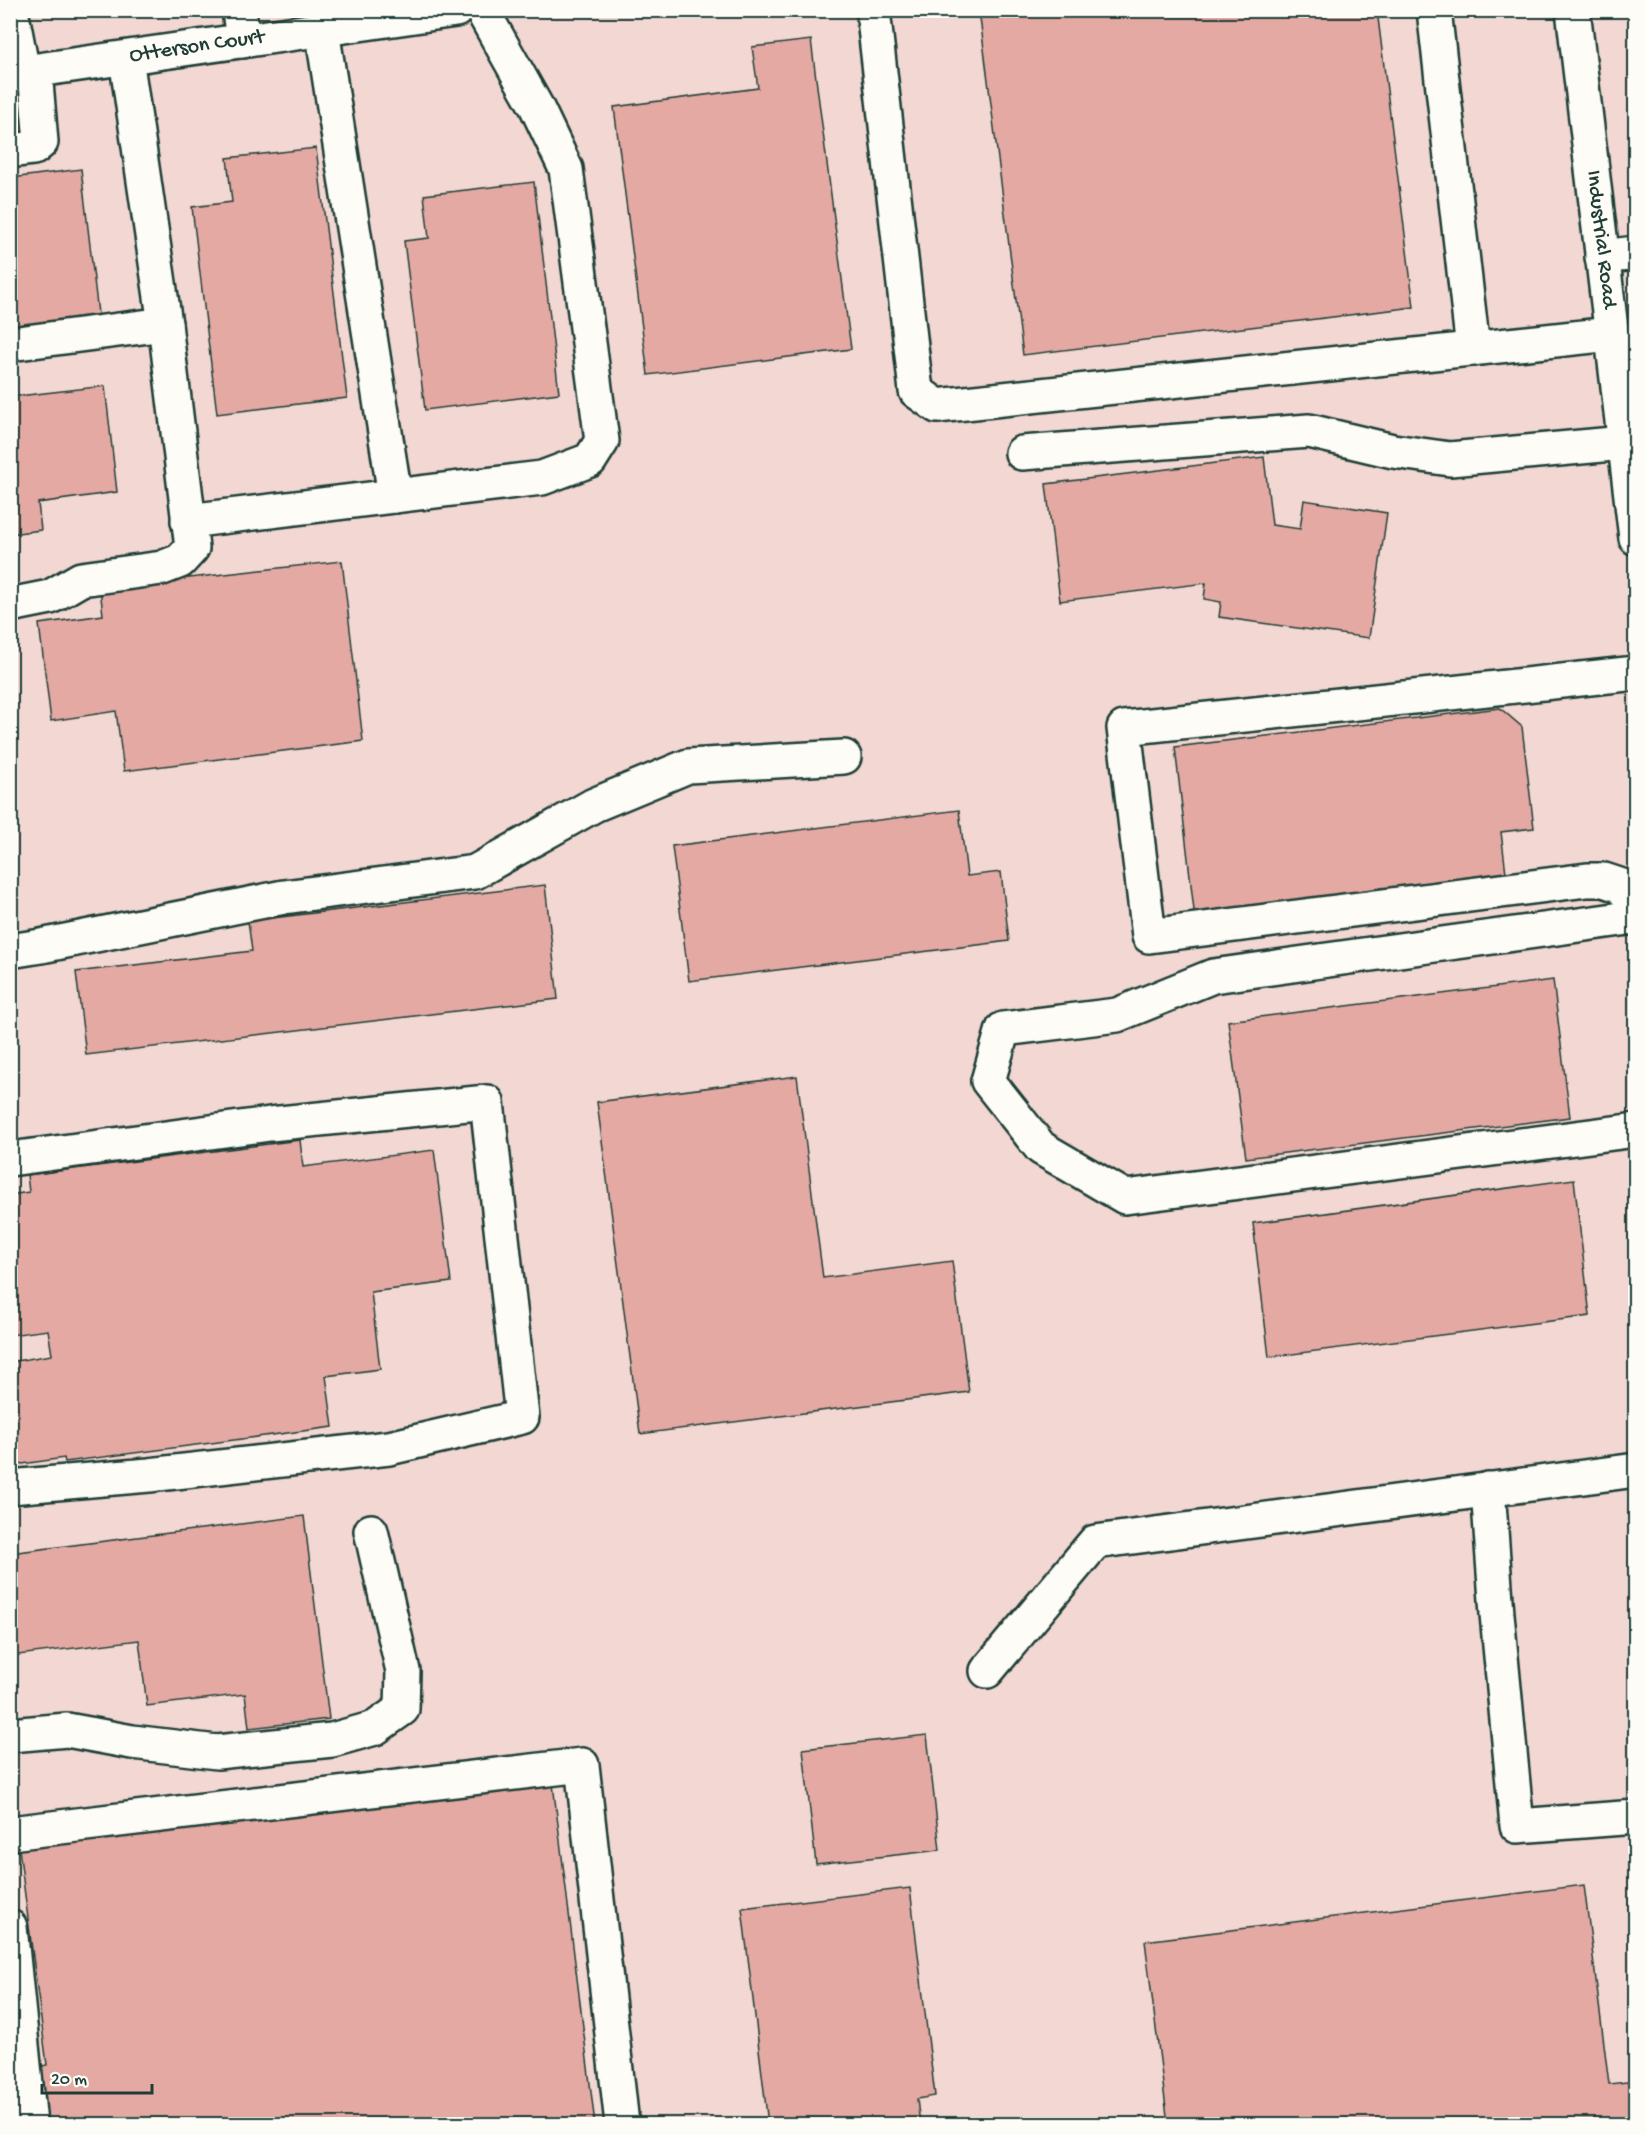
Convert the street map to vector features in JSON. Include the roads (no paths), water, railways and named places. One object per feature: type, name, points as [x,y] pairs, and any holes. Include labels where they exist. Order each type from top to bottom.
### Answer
[{"type":"street","name":"Otterson Court","points":[[23,72],[126,58],[241,26],[322,30],[456,10]]},
{"type":"street","points":[[188,521],[542,478],[590,460],[602,441],[566,169],[536,106],[482,10]]},
{"type":"street","points":[[873,10],[916,391],[937,406],[1611,334]]},
{"type":"street","points":[[1434,10],[1473,349]]},
{"type":"street","name":"Industrial Road","points":[[1573,10],[1611,334],[1627,428],[1635,538]]},
{"type":"street","points":[[10,19],[13,20],[23,72],[41,142],[34,148],[10,151]]},
{"type":"street","points":[[322,30],[395,496]]},
{"type":"street","points":[[10,605],[50,597],[81,579],[162,568],[180,561],[192,548],[165,324],[126,58]]},
{"type":"street","points":[[1602,257],[1635,253]]},
{"type":"street","points":[[10,344],[165,324]]},
{"type":"street","points":[[1022,453],[1309,431],[1393,451],[1450,459],[1627,428]]},
{"type":"street","points":[[1635,673],[1124,728],[1149,936],[1587,880],[1604,880],[1622,886],[1635,908]]},
{"type":"street","points":[[10,951],[284,897],[476,872],[594,805],[688,766],[844,757]]},
{"type":"street","points":[[1635,917],[1214,976],[1118,1015],[1003,1029],[988,1081],[1041,1148],[1125,1197],[1635,1130]]},
{"type":"street","points":[[10,1159],[270,1124],[487,1102],[522,1417],[388,1448],[148,1475],[10,1487]]},
{"type":"street","points":[[987,1671],[1095,1542],[1635,1470]]},
{"type":"street","points":[[1488,1489],[1517,1826],[1635,1817]]},
{"type":"street","points":[[10,1735],[67,1730],[132,1742],[217,1752],[332,1740],[375,1728],[402,1709],[403,1671],[371,1531]]},
{"type":"street","points":[[10,1833],[582,1765],[622,2124]]},
{"type":"street","points":[[10,1927],[30,2124]]}]
